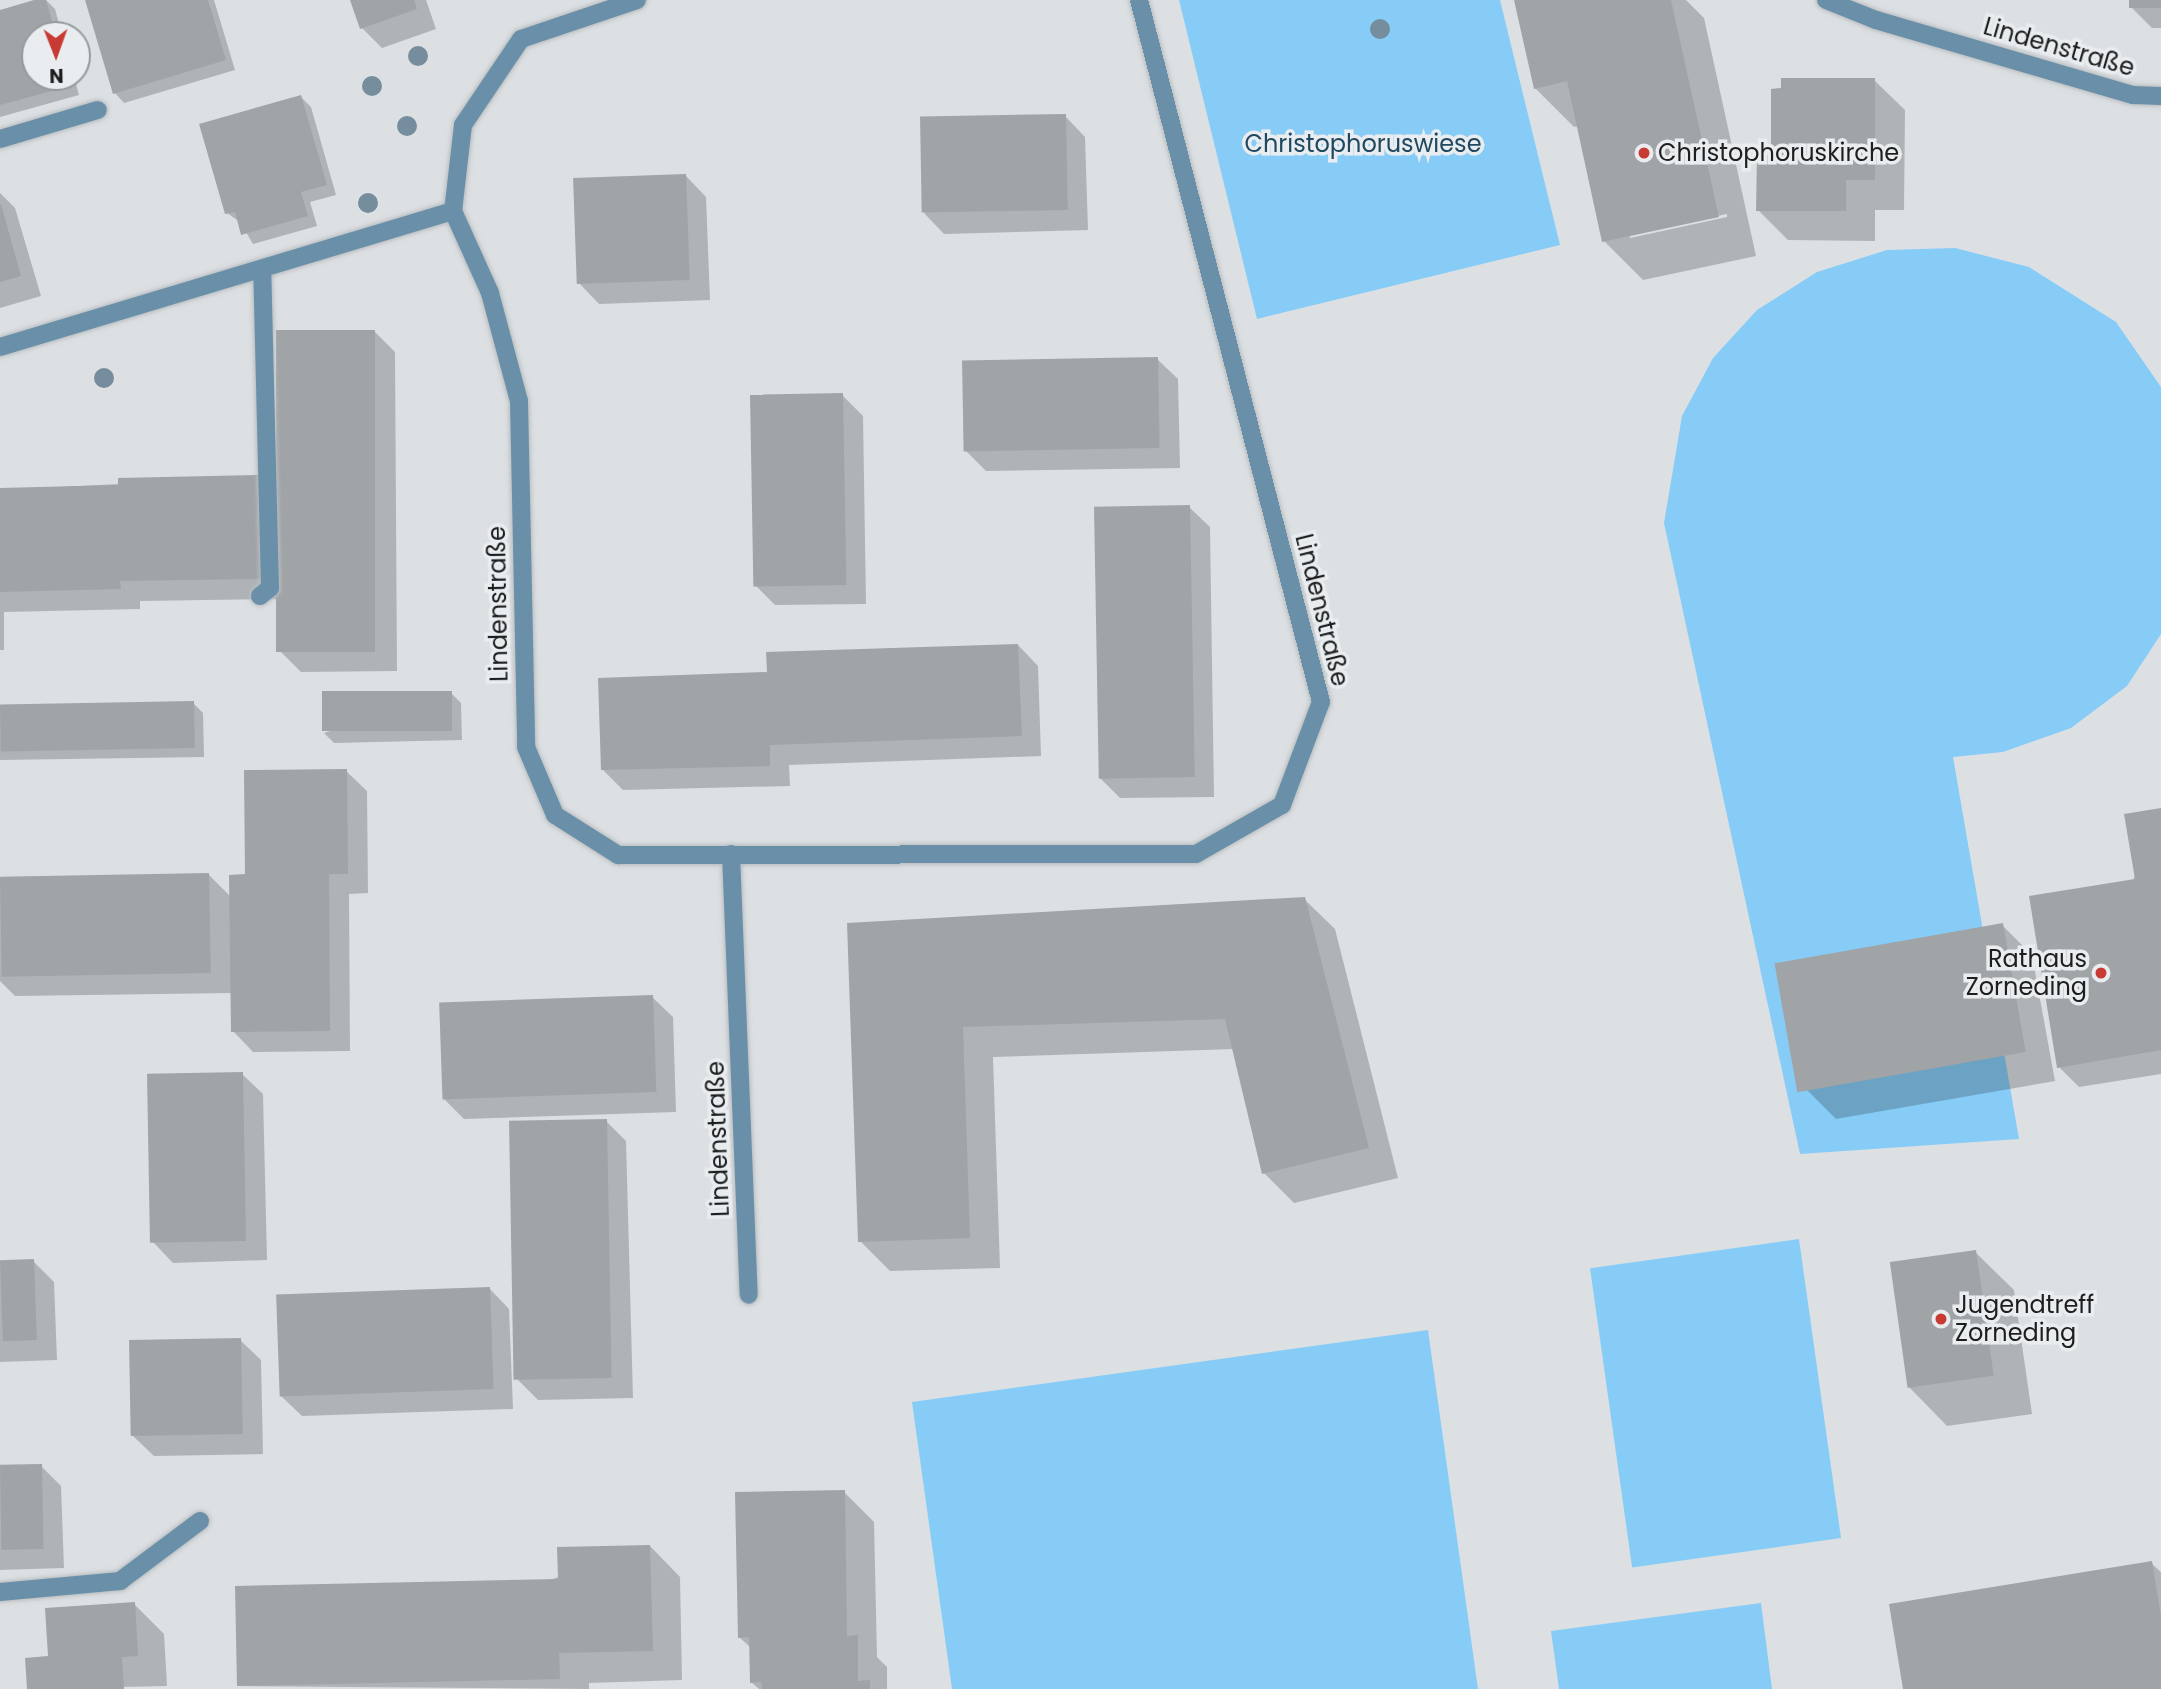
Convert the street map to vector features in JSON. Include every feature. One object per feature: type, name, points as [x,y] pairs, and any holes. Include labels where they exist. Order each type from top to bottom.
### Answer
[{"type":"street","points":[[0,347],[453,211],[463,125],[521,39],[637,0]]},
{"type":"street","name":"Lindenstraße","points":[[453,211],[490,293],[519,401],[526,747],[555,815],[618,855],[1196,854],[1282,805],[1321,702],[1139,0]]},
{"type":"street","name":"Lindenstraße","points":[[1826,0],[1876,20],[2120,91],[2161,96]]},
{"type":"street","points":[[0,139],[98,110]]},
{"type":"street","points":[[260,596],[270,588],[262,269]]},
{"type":"street","name":"Lindenstraße","points":[[731,854],[749,1295]]},
{"type":"street","points":[[0,1592],[120,1581],[200,1521]]},
{"type":"green space","name":"Christophoruswiese","points":[[1179,0],[1500,0],[1560,245],[1257,319]]},
{"type":"green space","points":[[1955,248],[2029,267],[2116,322],[2161,387],[2161,634],[2127,686],[2071,728],[2003,752],[1953,757],[2019,1139],[1800,1154],[1664,523],[1682,416],[1713,358],[1757,310],[1817,272],[1887,250]]},
{"type":"green space","points":[[1799,1239],[1841,1538],[1632,1567],[1590,1268]]},
{"type":"green space","points":[[1428,1330],[1478,1689],[952,1689],[912,1402]]},
{"type":"green space","points":[[1761,1603],[1772,1689],[1559,1689],[1551,1631]]},
{"type":"building","points":[[34,0],[46,0],[52,21],[21,21],[21,91],[52,91],[0,105],[0,10]]},
{"type":"building","points":[[85,0],[208,0],[226,60],[113,94]]},
{"type":"building","points":[[350,0],[414,0],[417,9],[360,29]]},
{"type":"building","name":"Christophoruskirche","points":[[1514,0],[1671,0],[1719,217],[1602,242],[1567,81],[1534,89]]},
{"type":"building","points":[[2129,0],[2161,0],[2161,8],[2129,8]]},
{"type":"building","points":[[1781,78],[1875,78],[1875,180],[1846,180],[1846,211],[1756,211],[1757,155],[1771,155],[1771,89],[1781,88]]},
{"type":"building","points":[[301,95],[327,185],[301,192],[308,216],[241,235],[235,212],[225,214],[199,124]]},
{"type":"building","points":[[1066,114],[1068,210],[922,213],[920,117]]},
{"type":"building","points":[[686,174],[690,280],[577,284],[573,178]]},
{"type":"building","points":[[0,205],[21,276],[0,282]]},
{"type":"building","points":[[276,330],[375,330],[375,652],[276,652]]},
{"type":"building","points":[[1158,357],[1160,448],[964,451],[962,360]]},
{"type":"building","points":[[843,393],[846,585],[753,587],[750,395]]},
{"type":"building","points":[[259,475],[261,579],[120,581],[121,589],[0,592],[0,488],[118,485],[118,478]]},
{"type":"building","points":[[1190,505],[1195,777],[1099,779],[1094,507]]},
{"type":"building","points":[[1018,644],[1022,736],[770,745],[770,766],[601,770],[598,678],[767,672],[766,652]]},
{"type":"building","points":[[322,691],[452,691],[452,731],[322,731]]},
{"type":"building","points":[[194,701],[195,748],[1,751],[0,704]]},
{"type":"building","points":[[347,769],[348,874],[329,874],[330,1031],[231,1032],[229,875],[245,874],[244,770]]},
{"type":"building","name":"Rathaus Zorneding","points":[[2161,808],[2161,1050],[2057,1068],[2029,896],[2135,879],[2124,814]]},
{"type":"building","points":[[209,873],[211,973],[2,977],[0,877]]},
{"type":"building","points":[[1305,897],[1369,1148],[1262,1174],[1225,1019],[963,1027],[970,1238],[858,1242],[847,923]]},
{"type":"building","points":[[2003,923],[2026,1052],[1797,1092],[1775,963]]},
{"type":"building","points":[[653,995],[656,1092],[443,1099],[439,1002]]},
{"type":"building","points":[[243,1072],[246,1241],[150,1243],[147,1074]]},
{"type":"building","points":[[607,1119],[612,1378],[514,1380],[509,1121]]},
{"type":"building","name":"Jugendtreff Zorneding","points":[[1976,1250],[1994,1376],[1908,1388],[1890,1262]]},
{"type":"building","points":[[34,1259],[37,1340],[3,1341],[0,1260]]},
{"type":"building","points":[[490,1287],[494,1389],[280,1396],[276,1294]]},
{"type":"building","points":[[241,1338],[243,1434],[131,1436],[129,1340]]},
{"type":"building","points":[[42,1464],[43,1549],[1,1550],[0,1465]]},
{"type":"building","points":[[845,1490],[847,1636],[858,1635],[858,1681],[870,1680],[870,1689],[762,1689],[761,1682],[750,1683],[749,1637],[738,1638],[735,1492]]},
{"type":"building","points":[[650,1545],[653,1651],[559,1653],[560,1679],[237,1686],[235,1586],[558,1579],[557,1547]]},
{"type":"building","points":[[2152,1561],[2161,1616],[2161,1689],[1903,1689],[1889,1604]]},
{"type":"building","points":[[135,1602],[138,1656],[122,1657],[124,1689],[27,1689],[25,1658],[48,1656],[45,1608]]},
{"type":"place","name":"Christophoruskirche","points":[[1644,153]]},
{"type":"place","name":"Rathaus Zorneding","points":[[2101,973]]},
{"type":"place","name":"Jugendtreff Zorneding","points":[[1941,1319]]}]
